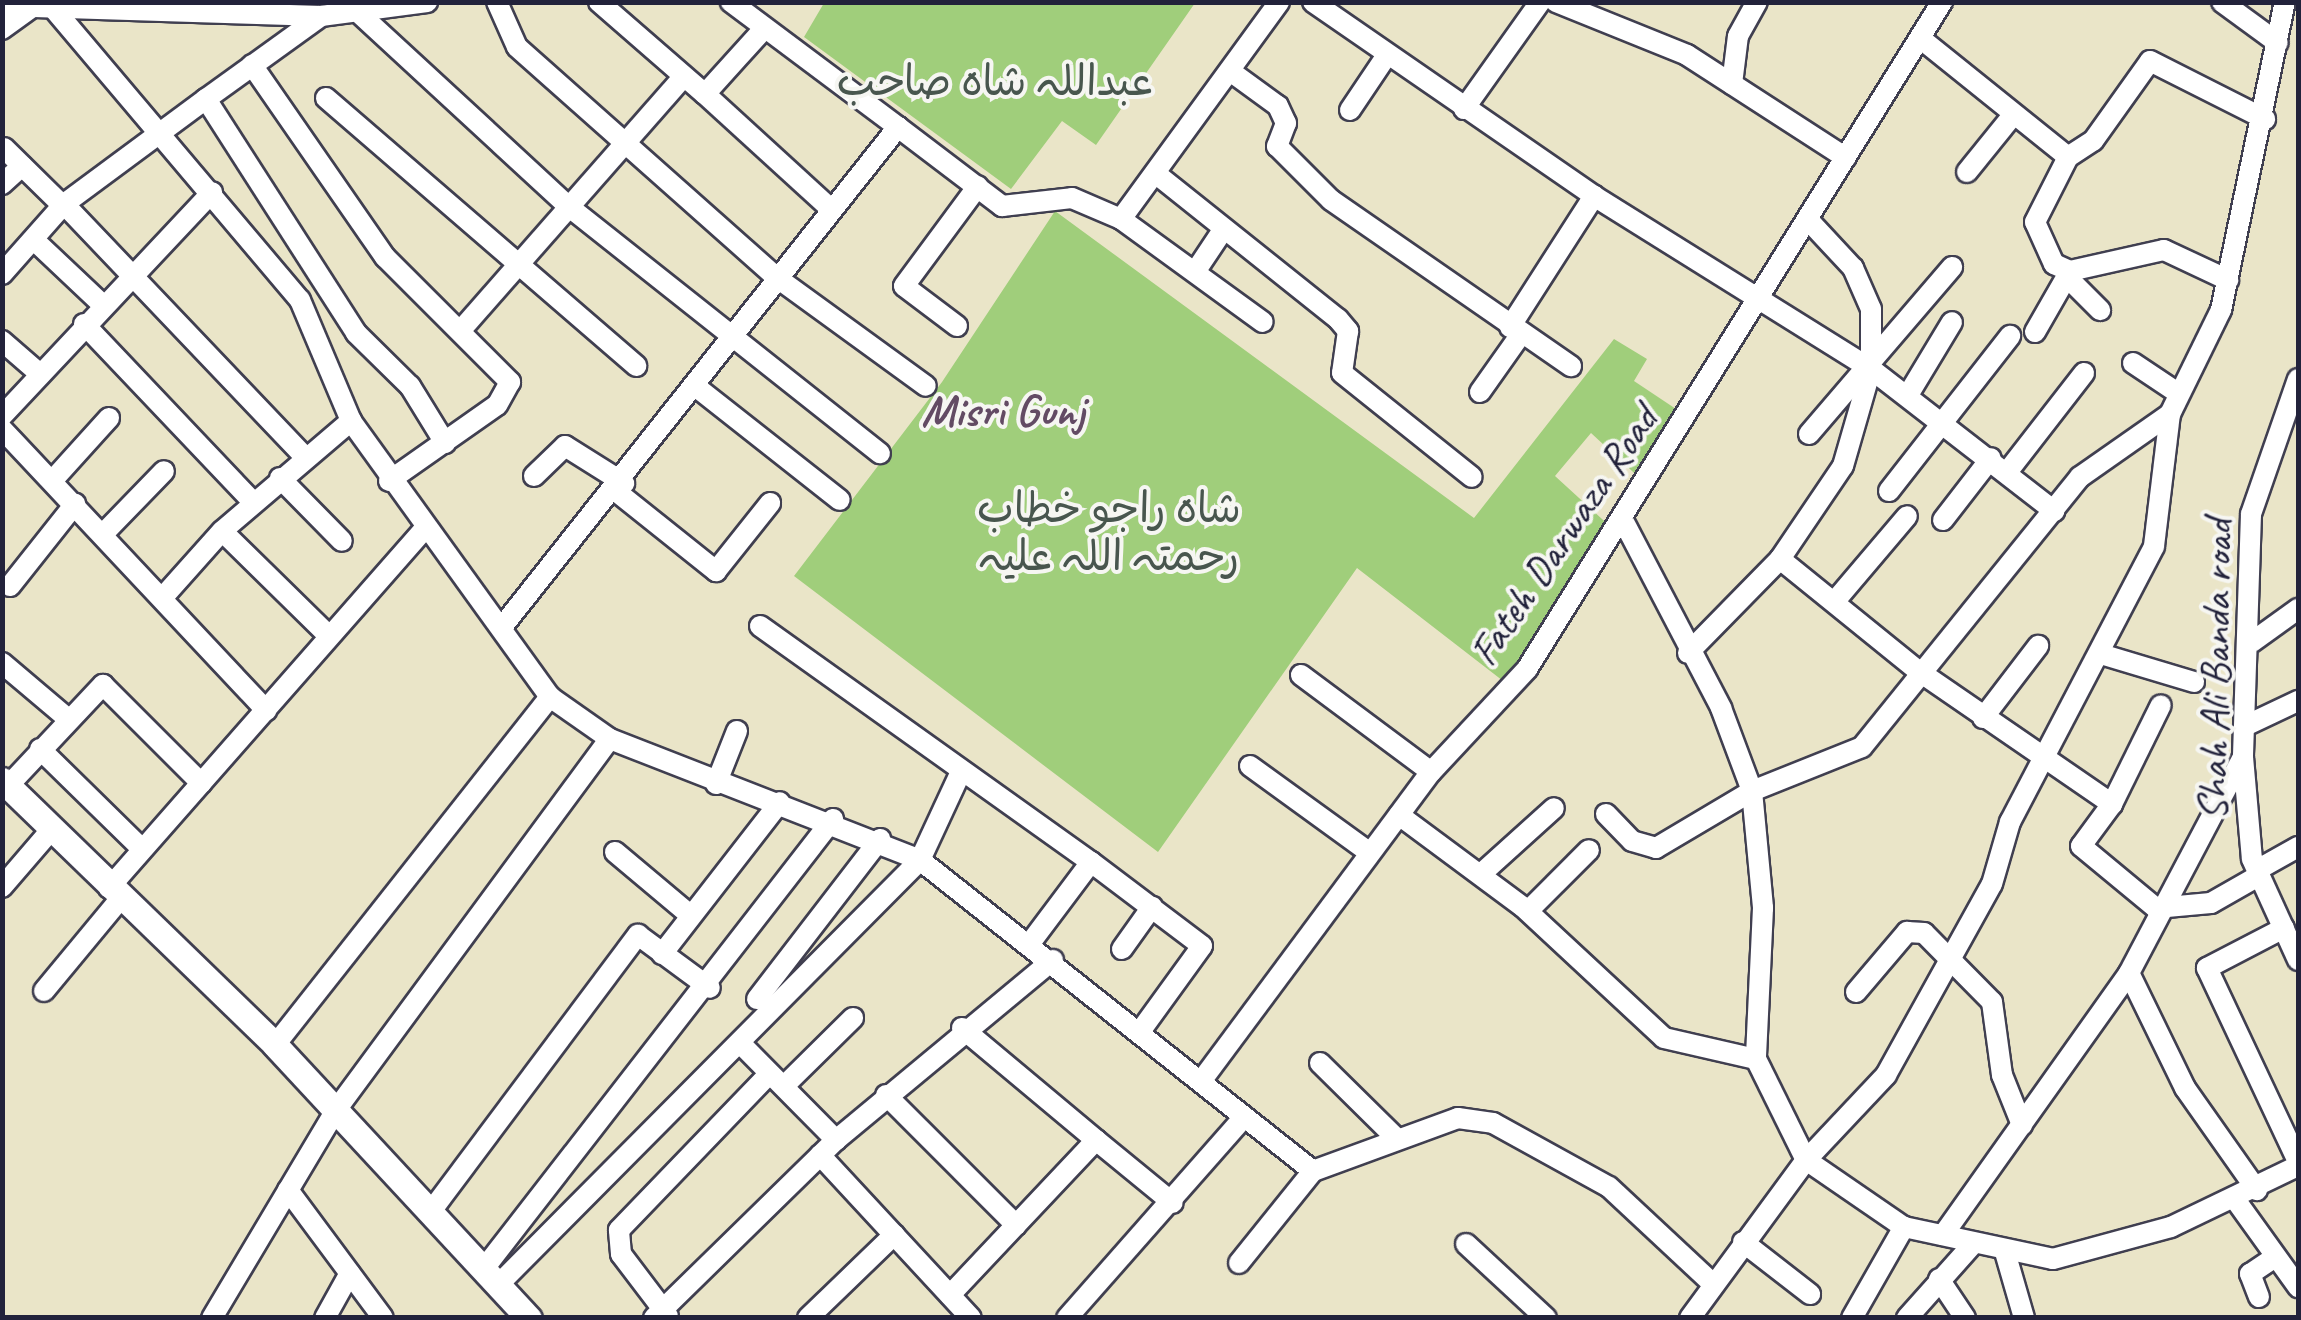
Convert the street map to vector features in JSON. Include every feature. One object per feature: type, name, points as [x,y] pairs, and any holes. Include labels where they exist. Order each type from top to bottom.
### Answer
[{"type":"main road","points":[[6,788],[275,1045],[493,1274],[529,1318]]},
{"type":"street","points":[[2,6],[218,7],[321,16],[361,15],[426,2]]},
{"type":"street","points":[[497,2],[512,42],[776,278],[926,386]]},
{"type":"street","points":[[599,2],[832,209]]},
{"type":"street","points":[[731,2],[762,31],[898,126],[1002,206],[1072,198],[1121,220],[1263,322]]},
{"type":"street","points":[[1121,220],[1278,2]]},
{"type":"street","points":[[1313,2],[1594,196],[1908,394],[2054,511]]},
{"type":"street","points":[[1464,109],[1540,2]]},
{"type":"street","points":[[1556,2],[1732,84],[1846,158]]},
{"type":"street","points":[[1604,22],[1617,2]]},
{"type":"street","points":[[1732,84],[1738,36],[1757,2]]},
{"type":"street","name":"Fateh Darwaza Road","points":[[1202,1080],[1430,772],[1526,670],[1625,524],[1812,224],[1846,158],[1942,2]]},
{"type":"street","points":[[2222,2],[2278,44]]},
{"type":"street","points":[[1690,1318],[1806,1160],[1886,1075],[1946,953],[1992,884],[2010,822],[2104,655],[2154,546],[2170,414],[2228,280],[2265,119],[2285,2]]},
{"type":"street","points":[[2,29],[44,7]]},
{"type":"street","points":[[44,7],[212,192],[300,300],[351,421],[424,530],[502,627],[550,697],[610,739],[716,784],[833,819],[920,860],[1031,942],[1314,1171]]},
{"type":"street","points":[[361,15],[568,206],[730,338],[880,452]]},
{"type":"street","points":[[2,274],[63,205],[153,130],[206,99],[321,16]]},
{"type":"street","points":[[706,94],[762,31]]},
{"type":"street","points":[[1920,38],[2068,157]]},
{"type":"street","points":[[1350,110],[1387,55]]},
{"type":"street","points":[[2100,310],[2045,252],[2035,222],[2068,157],[2094,141],[2150,61],[2265,119]]},
{"type":"street","points":[[252,65],[384,257],[460,330],[510,388],[445,442],[389,481]]},
{"type":"street","points":[[1230,71],[1278,106],[1286,123],[1278,146],[1331,200],[1571,366]]},
{"type":"street","points":[[460,330],[683,78]]},
{"type":"street","points":[[326,98],[636,366]]},
{"type":"street","points":[[206,99],[356,333],[410,386],[445,442]]},
{"type":"street","points":[[1968,172],[2013,115]]},
{"type":"street","points":[[502,627],[620,487],[776,278],[898,126]]},
{"type":"street","points":[[4,148],[129,272],[306,458]]},
{"type":"street","points":[[2,184],[22,166]]},
{"type":"street","points":[[1154,172],[1338,319],[1348,331],[1338,366],[1347,378],[1472,476]]},
{"type":"street","points":[[957,326],[904,286],[978,186]]},
{"type":"street","points":[[2,416],[129,272],[212,192]]},
{"type":"street","points":[[1480,392],[1594,196]]},
{"type":"street","points":[[1688,654],[1780,559],[1843,466],[1871,369],[1871,309],[1853,268],[1812,224]]},
{"type":"street","points":[[1195,272],[1223,230]]},
{"type":"street","points":[[34,240],[103,305]]},
{"type":"street","points":[[2035,332],[2068,274],[2164,250],[2228,280]]},
{"type":"street","points":[[1809,434],[1871,369],[1952,266]]},
{"type":"street","points":[[1908,394],[1952,322]]},
{"type":"street","points":[[84,324],[254,502]]},
{"type":"street","points":[[1889,490],[2010,336]]},
{"type":"street","points":[[2,340],[40,374]]},
{"type":"street","points":[[2134,363],[2178,392]]},
{"type":"street","points":[[1943,520],[2084,373]]},
{"type":"street","name":"Shah Ali Banda road","points":[[2298,379],[2250,514],[2252,642],[2243,757],[2259,873],[2298,960]]},
{"type":"street","points":[[695,386],[840,500]]},
{"type":"street","points":[[1606,814],[1632,840],[1656,848],[1752,791],[1862,747],[1917,670],[2080,477],[2170,414]]},
{"type":"street","points":[[52,481],[109,418]]},
{"type":"street","points":[[164,596],[222,531],[351,421]]},
{"type":"street","points":[[2,429],[164,596],[266,710]]},
{"type":"street","points":[[534,476],[565,446],[620,487],[716,571],[770,503]]},
{"type":"street","points":[[104,533],[164,471]]},
{"type":"street","points":[[280,478],[342,541]]},
{"type":"street","points":[[10,586],[75,504]]},
{"type":"street","points":[[1835,601],[1907,516]]},
{"type":"street","points":[[1625,524],[1688,654],[1721,708],[1752,791],[1763,908],[1756,1059],[1806,1160],[1904,1228],[2005,1252],[2084,1256],[2236,1202],[2298,1164],[2207,968],[2284,928]]},
{"type":"street","points":[[44,991],[142,849],[424,530]]},
{"type":"street","points":[[222,531],[328,635]]},
{"type":"street","points":[[1780,559],[1917,670],[2044,763],[2112,804]]},
{"type":"street","points":[[2252,642],[2298,609]]},
{"type":"street","points":[[760,626],[960,774],[1091,862],[1202,950],[1139,1032]]},
{"type":"street","points":[[1983,718],[2038,646]]},
{"type":"street","points":[[2104,655],[2194,682]]},
{"type":"street","points":[[2,664],[67,718]]},
{"type":"street","points":[[1301,675],[1430,772]]},
{"type":"street","points":[[6,788],[67,718],[103,685],[201,783]]},
{"type":"street","points":[[275,1045],[550,697]]},
{"type":"street","points":[[2245,726],[2298,702]]},
{"type":"street","points":[[2161,705],[2112,804],[2081,846],[2156,908],[2210,903],[2298,847]]},
{"type":"street","points":[[716,784],[737,730]]},
{"type":"street","points":[[212,1318],[336,1110],[610,739]]},
{"type":"street","points":[[40,749],[142,849]]},
{"type":"street","points":[[1942,1235],[2128,974],[2156,908],[2243,757]]},
{"type":"street","points":[[1250,766],[1370,853]]},
{"type":"street","points":[[493,1274],[742,1045],[920,860],[960,774]]},
{"type":"street","points":[[662,954],[780,802]]},
{"type":"street","points":[[1481,874],[1554,808]]},
{"type":"street","points":[[1399,815],[1528,911],[1664,1038],[1756,1059]]},
{"type":"street","points":[[493,1274],[833,819]]},
{"type":"street","points":[[2,887],[51,830]]},
{"type":"street","points":[[757,999],[880,839]]},
{"type":"street","points":[[1528,911],[1589,850]]},
{"type":"street","points":[[615,852],[690,915]]},
{"type":"street","points":[[1031,942],[1091,862]]},
{"type":"street","points":[[1122,949],[1152,908]]},
{"type":"street","points":[[1856,992],[1916,928],[1946,953],[1992,1002],[2002,1075],[2022,1125]]},
{"type":"street","points":[[432,1210],[638,934],[710,988]]},
{"type":"street","points":[[854,1018],[777,1080],[619,1230],[621,1254],[662,1315],[836,1140],[962,1028],[1053,960]]},
{"type":"street","points":[[2128,974],[2186,1088],[2258,1190]]},
{"type":"street","points":[[962,1028],[1173,1203]]},
{"type":"street","points":[[742,1045],[836,1140]]},
{"type":"street","points":[[1320,1063],[1396,1138]]},
{"type":"street","points":[[886,1095],[1016,1226]]},
{"type":"street","points":[[1067,1318],[1173,1203],[1244,1117]]},
{"type":"street","points":[[1240,1263],[1314,1171],[1458,1118],[1538,1142],[1609,1187],[1713,1284]]},
{"type":"street","points":[[950,1295],[1096,1140]]},
{"type":"street","points":[[820,1155],[971,1318]]},
{"type":"street","points":[[288,1190],[383,1318]]},
{"type":"street","points":[[2236,1202],[2298,1287]]},
{"type":"street","points":[[1852,1318],[1904,1228]]},
{"type":"street","points":[[816,1315],[894,1235]]},
{"type":"street","points":[[1743,1242],[1810,1294]]},
{"type":"street","points":[[1466,1244],[1546,1318]]},
{"type":"street","points":[[1907,1318],[1972,1244]]},
{"type":"street","points":[[2005,1252],[2024,1318]]},
{"type":"street","points":[[2259,1298],[2250,1274],[2275,1257]]},
{"type":"street","points":[[325,1318],[350,1273]]},
{"type":"street","points":[[1940,1279],[1965,1318]]},
{"type":"green space","name":"عبداللہ شاہ صاحب","points":[[824,3],[1195,3],[1096,145],[1062,121],[1011,189],[804,37]]},
{"type":"green space","name":"شاہ راجو خطاب رحمتہ اللہ علیہ","points":[[1055,211],[1474,518],[1614,339],[1647,359],[1634,381],[1685,415],[1645,483],[1591,433],[1555,476],[1614,530],[1507,684],[1357,568],[1158,852],[794,576],[942,382]]},
{"type":"district","name":"Misri Gunj","points":[[1003,411]]}]
